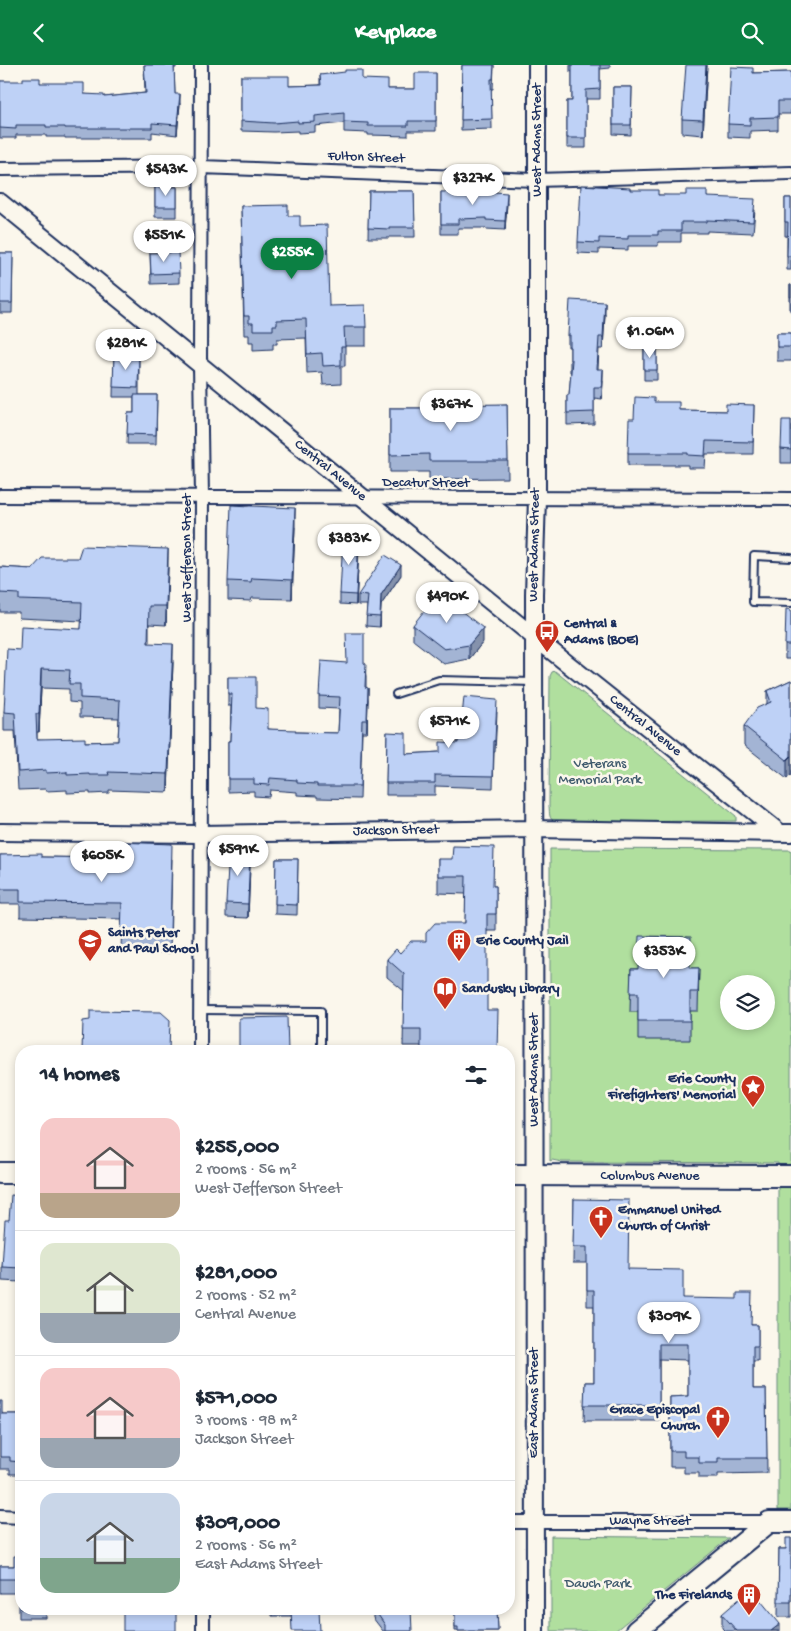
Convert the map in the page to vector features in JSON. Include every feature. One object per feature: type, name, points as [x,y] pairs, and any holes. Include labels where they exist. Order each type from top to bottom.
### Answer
[{"type":"main road","points":[[0,1173],[15,1173]]},
{"type":"main road","name":"Columbus Avenue","points":[[515,1175],[791,1176]]},
{"type":"main road","name":"Wayne Street","points":[[769,1522],[791,1521]]},
{"type":"main road","points":[[636,1631],[769,1522]]},
{"type":"street","name":"West Jefferson Street","points":[[200,1045],[201,65]]},
{"type":"street","name":"West Adams Street","points":[[534,1175],[534,594],[537,498],[536,65]]},
{"type":"street","name":"Fulton Street","points":[[0,169],[200,167],[536,180],[791,173]]},
{"type":"street","name":"Central Avenue","points":[[0,202],[534,637],[785,832]]},
{"type":"street","name":"Decatur Street","points":[[0,496],[791,499]]},
{"type":"street","name":"Jackson Street","points":[[0,832],[200,834],[534,829],[785,832]]},
{"type":"street","name":"East Adams Street","points":[[534,1175],[535,1631]]},
{"type":"street","points":[[0,1516],[15,1517]]},
{"type":"street","name":"Wayne Street","points":[[515,1522],[769,1522]]},
{"type":"street","points":[[203,1615],[203,1631]]},
{"type":"lane","points":[[791,557],[754,557],[754,602],[791,603]]},
{"type":"lane","points":[[396,694],[438,680],[534,683]]},
{"type":"lane","points":[[200,1010],[321,1011],[322,1045]]},
{"type":"green space","name":"Veterans Memorial Park","points":[[555,671],[736,816],[736,821],[556,822],[552,819],[549,806],[550,676]]},
{"type":"green space","points":[[550,849],[791,850],[791,1510],[778,1510],[778,1163],[562,1162],[550,1161]]},
{"type":"green space","name":"Dauch Park","points":[[551,1536],[729,1538],[615,1631],[551,1631]]},
{"type":"building","points":[[144,65],[174,65],[175,94],[180,94],[177,125],[152,123],[152,128],[65,128],[46,127],[46,125],[16,125],[16,129],[0,128],[0,81],[23,81],[23,78],[40,78],[40,83],[84,83],[84,94],[104,95],[104,97],[146,93]]},
{"type":"building","points":[[462,65],[494,65],[493,79],[491,79],[492,119],[461,120]]},
{"type":"building","points":[[572,65],[600,65],[600,89],[586,90],[586,138],[567,138],[567,101],[572,101]]},
{"type":"building","points":[[686,65],[706,65],[703,120],[682,119]]},
{"type":"building","points":[[731,67],[753,68],[753,73],[791,72],[791,101],[778,101],[778,117],[750,118],[750,125],[728,124]]},
{"type":"building","points":[[345,70],[362,70],[362,79],[388,80],[388,89],[415,89],[415,73],[436,73],[436,121],[408,121],[408,126],[368,126],[368,123],[344,122],[344,113],[315,116],[315,122],[274,123],[241,121],[241,76],[289,76],[289,86],[321,85],[320,75],[345,72]]},
{"type":"building","points":[[613,87],[632,87],[631,125],[613,125]]},
{"type":"building","points":[[581,185],[630,188],[630,190],[658,190],[658,195],[686,195],[686,190],[707,190],[707,197],[755,199],[753,222],[707,220],[707,222],[681,222],[681,231],[658,231],[658,235],[628,235],[628,239],[599,238],[599,243],[578,242]]},
{"type":"building","points":[[155,187],[177,187],[177,207],[155,207]]},
{"type":"building","points":[[369,191],[414,191],[415,227],[368,228]]},
{"type":"building","points":[[482,191],[507,193],[505,221],[486,220],[486,218],[458,219],[458,224],[441,224],[441,192]]},
{"type":"building","points":[[785,198],[791,198],[791,256],[787,256],[788,222],[785,222]]},
{"type":"building","points":[[288,205],[288,216],[300,216],[300,226],[327,225],[329,306],[365,305],[366,327],[344,327],[345,347],[341,347],[341,365],[323,366],[322,353],[307,354],[306,319],[277,320],[277,325],[273,325],[273,330],[253,330],[253,323],[249,323],[249,316],[244,316],[241,206]]},
{"type":"building","points":[[178,252],[179,273],[151,274],[150,253]]},
{"type":"building","points":[[0,253],[13,253],[12,303],[0,303]]},
{"type":"building","points":[[570,300],[605,302],[603,337],[599,337],[597,369],[603,369],[602,387],[594,387],[594,412],[567,413],[567,395],[569,395],[572,360],[570,360],[570,335],[568,335]]},
{"type":"building","points":[[777,333],[791,333],[791,347],[777,347]]},
{"type":"building","points":[[644,349],[657,349],[657,370],[644,370]]},
{"type":"building","points":[[114,354],[139,355],[138,388],[113,387]]},
{"type":"building","points":[[134,395],[157,395],[156,435],[127,434],[128,413],[134,413]]},
{"type":"building","points":[[635,397],[654,398],[654,402],[679,402],[679,410],[726,411],[726,404],[754,405],[753,442],[706,441],[705,456],[688,455],[688,453],[628,453],[629,419],[634,419]]},
{"type":"building","points":[[507,404],[508,461],[429,461],[429,454],[390,455],[390,408],[429,408],[429,405]]},
{"type":"building","points":[[782,420],[791,420],[791,450],[781,449]]},
{"type":"building","points":[[231,505],[295,508],[292,580],[252,578],[251,582],[228,581]]},
{"type":"building","points":[[343,537],[359,538],[356,595],[340,594]]},
{"type":"building","points":[[82,546],[168,549],[166,606],[149,606],[148,643],[173,644],[168,774],[108,772],[109,775],[67,775],[67,772],[46,773],[46,770],[18,772],[15,713],[4,712],[7,649],[20,650],[21,626],[81,629],[82,602],[19,600],[19,594],[0,593],[0,567],[32,569],[42,558],[78,558]],"holes":[[[41,669],[70,670],[69,684],[80,684],[80,698],[120,700],[118,741],[85,742],[85,738],[37,739],[36,714],[39,714]]]},
{"type":"building","points":[[385,555],[401,565],[381,595],[380,617],[366,616],[368,596],[358,595]]},
{"type":"building","points":[[438,593],[483,628],[469,645],[444,649],[413,625]]},
{"type":"building","points":[[786,609],[791,610],[791,645],[785,645]]},
{"type":"building","points":[[346,633],[364,633],[365,687],[368,688],[367,720],[362,720],[360,786],[317,786],[317,784],[297,783],[297,780],[270,778],[269,785],[254,784],[254,779],[228,779],[228,741],[230,741],[232,694],[228,694],[228,677],[256,677],[256,708],[268,709],[268,729],[338,733],[340,697],[319,696],[321,661],[347,663]]},
{"type":"building","points":[[791,680],[791,756],[787,760],[744,726],[757,708],[771,702],[767,691]]},
{"type":"building","points":[[464,697],[497,700],[493,776],[435,775],[435,783],[386,783],[387,732],[406,733],[406,754],[440,752],[440,742],[458,743],[459,717],[462,717]]},
{"type":"building","points":[[117,842],[172,844],[170,937],[121,936],[122,903],[20,902],[20,889],[0,889],[0,855],[41,854],[41,857],[116,858]]},
{"type":"building","points":[[453,846],[494,847],[493,886],[496,886],[496,914],[487,914],[487,1010],[498,1010],[497,1045],[421,1045],[421,1029],[403,1029],[404,974],[387,959],[396,949],[400,953],[411,941],[426,941],[426,933],[435,923],[465,923],[466,876],[438,876],[438,859],[452,859]]},
{"type":"building","points":[[229,850],[250,851],[248,904],[226,903]]},
{"type":"building","points":[[276,859],[298,859],[297,905],[275,904]]},
{"type":"building","points":[[639,936],[691,937],[690,968],[699,968],[698,992],[690,992],[690,1021],[638,1021],[638,993],[630,993],[631,969],[638,969]]},
{"type":"building","points":[[90,1011],[161,1012],[170,1020],[169,1045],[82,1045],[83,1021],[90,1020]]},
{"type":"building","points":[[287,1017],[288,1045],[239,1045],[239,1018]]},
{"type":"building","points":[[11,1195],[15,1195],[15,1268],[2,1267],[5,1220],[9,1220]]},
{"type":"building","points":[[574,1199],[629,1200],[628,1269],[683,1270],[683,1298],[737,1299],[737,1293],[752,1293],[751,1325],[758,1325],[758,1346],[753,1346],[753,1389],[766,1389],[767,1458],[718,1458],[718,1463],[699,1463],[699,1457],[684,1457],[684,1451],[670,1451],[670,1397],[688,1396],[688,1344],[659,1344],[659,1405],[584,1405],[585,1382],[594,1382],[594,1290],[587,1290],[587,1247],[573,1247]]},
{"type":"building","points":[[0,1401],[2,1401],[2,1414],[15,1414],[15,1461],[10,1461],[10,1457],[0,1457]]},
{"type":"building","points":[[786,1538],[791,1538],[791,1602],[778,1602],[779,1549],[786,1549]]},
{"type":"building","points":[[15,1556],[15,1579],[0,1579],[0,1566],[14,1566]]},
{"type":"building","points":[[751,1589],[780,1624],[771,1631],[737,1631],[722,1614]]},
{"type":"building","points":[[123,1615],[176,1615],[176,1631],[123,1631]]},
{"type":"building","points":[[291,1615],[319,1615],[320,1631],[292,1631]]},
{"type":"building","points":[[378,1615],[411,1615],[412,1631],[385,1631],[385,1625]]},
{"type":"building","points":[[455,1615],[497,1615],[498,1631],[458,1631],[458,1627],[455,1627]]},
{"type":"place","name":"Central & Adams (BOE)","points":[[547,653]]},
{"type":"place","name":"Saints Peter and Paul School","points":[[90,962]]},
{"type":"place","name":"Erie County Jail","points":[[459,962]]},
{"type":"place","name":"Sandusky Library","points":[[445,1010]]},
{"type":"place","name":"Erie County Firefighters' Memorial","points":[[753,1108]]},
{"type":"place","name":"Emmanuel United Church of Christ","points":[[601,1239]]},
{"type":"place","name":"Grace Episcopal Church","points":[[718,1439]]},
{"type":"place","name":"The Firelands","points":[[749,1616]]}]
